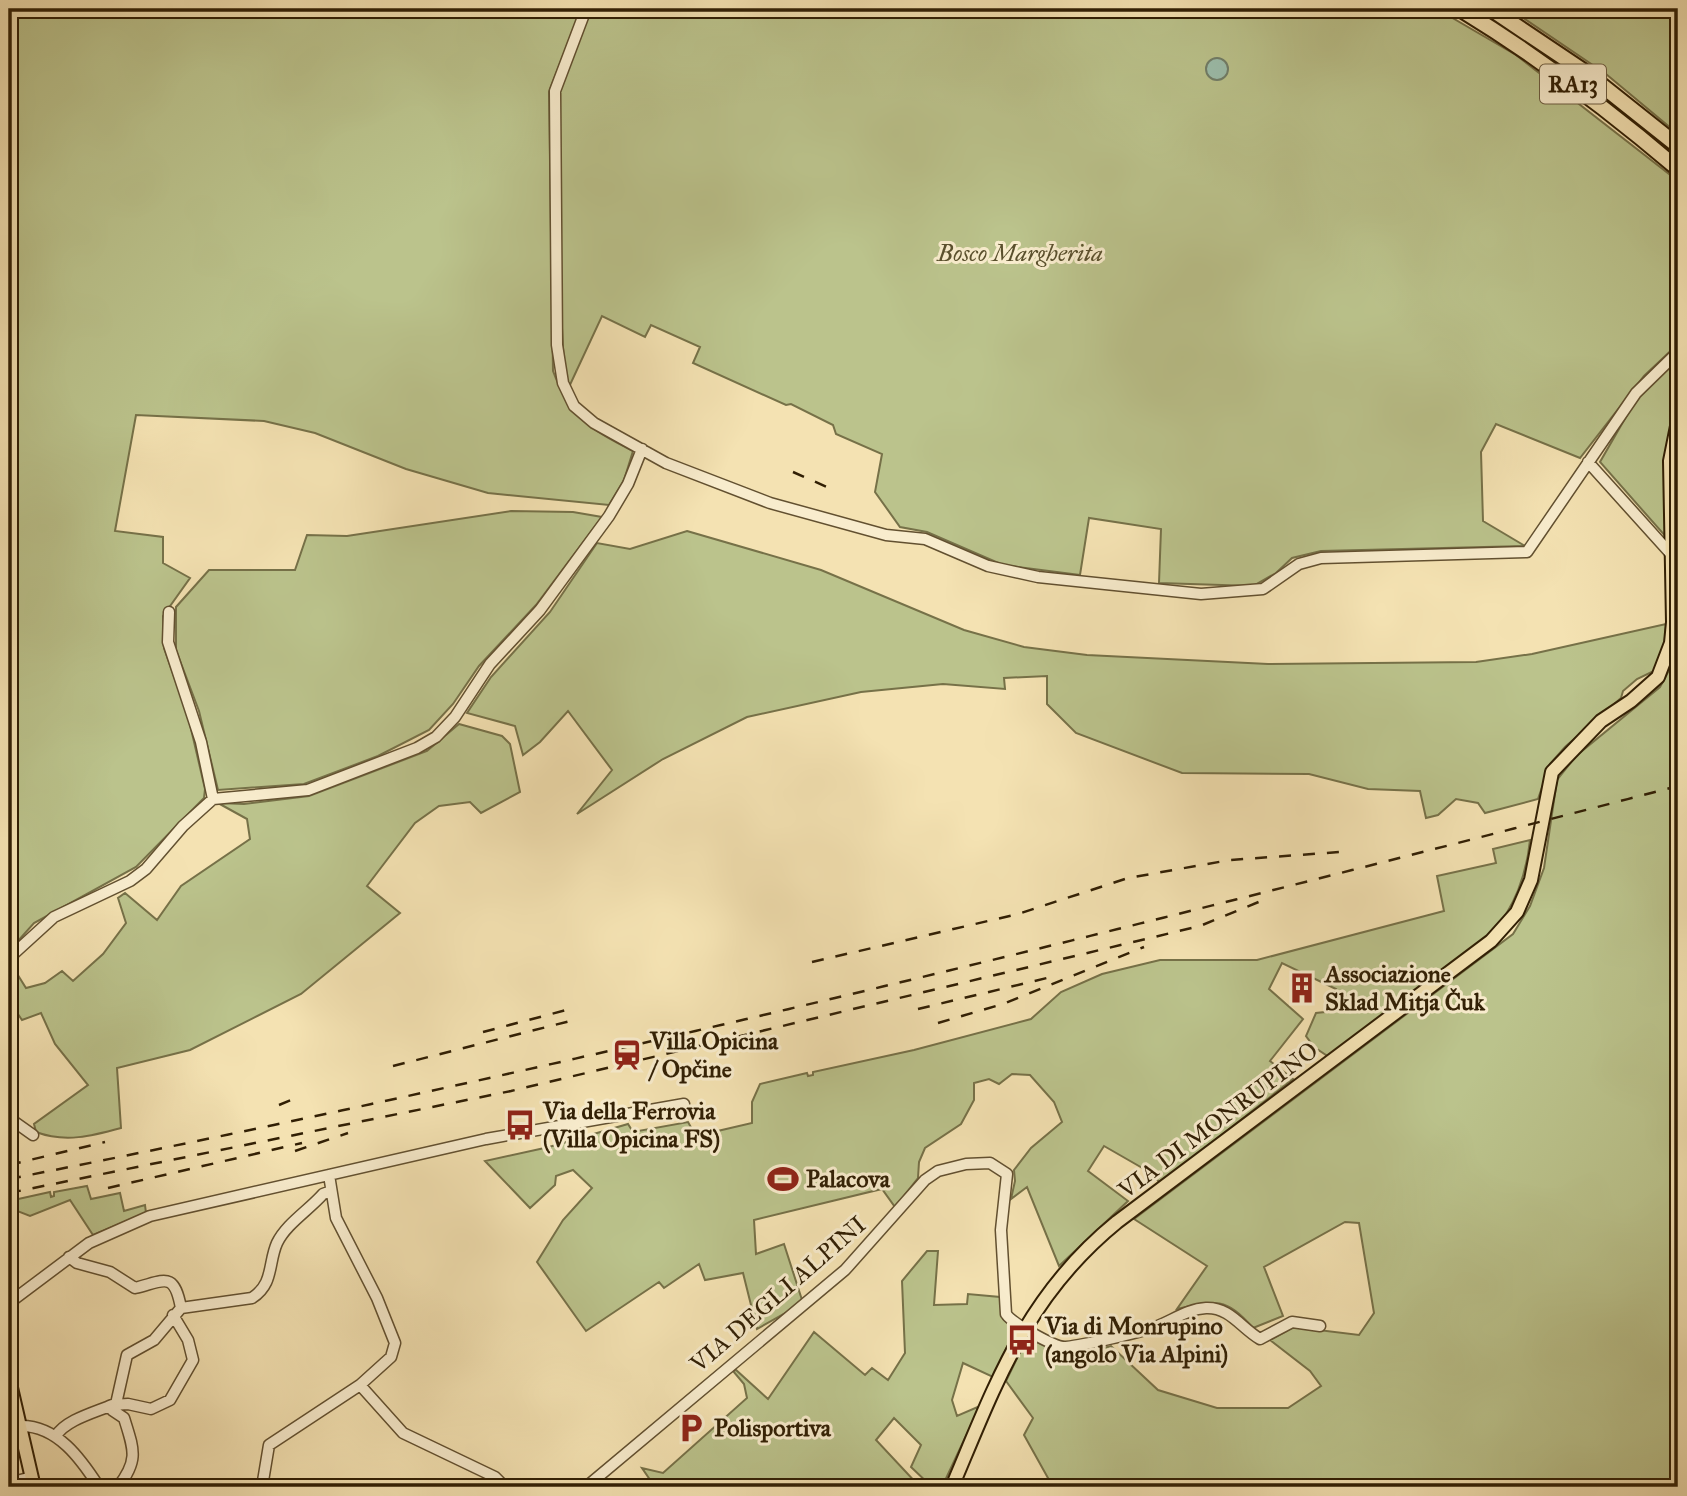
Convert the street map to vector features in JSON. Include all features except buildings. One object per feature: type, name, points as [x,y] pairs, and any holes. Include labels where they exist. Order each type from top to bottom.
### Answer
[{"type":"highway","name":"RA13","points":[[1460,9],[1518,44],[1678,169]]},
{"type":"highway","name":"RA13","points":[[1491,9],[1585,72],[1678,146]]},
{"type":"main road","name":"VIA DI MONRUPINO","points":[[952,1487],[1023,1328],[1051,1287],[1096,1239],[1482,949],[1508,923],[1523,900],[1531,880],[1552,772],[1585,736],[1631,701],[1663,669],[1671,643],[1673,622],[1670,461],[1678,421]]},
{"type":"main road","points":[[9,1379],[12,1406],[20,1426],[33,1482]]},
{"type":"street","points":[[586,9],[555,91],[559,363],[566,391],[580,412],[642,449],[675,467],[770,503],[887,536],[925,539],[988,566],[1038,577],[1201,594],[1263,589],[1299,564],[1321,558],[1527,552],[1538,541],[1636,393],[1678,352]]},
{"type":"street","points":[[9,958],[54,918],[130,881],[146,869],[183,827],[214,799],[307,790],[417,748],[436,737],[455,717],[490,664],[540,610],[609,516],[642,449]]},
{"type":"street","points":[[1588,462],[1671,553]]},
{"type":"street","points":[[169,612],[168,642],[198,733],[214,799]]},
{"type":"street","points":[[9,1303],[106,1233],[150,1216],[476,1141],[684,1104]]},
{"type":"street","points":[[9,1118],[33,1135]]},
{"type":"street","name":"VIA DEGLI ALPINI","points":[[586,1487],[845,1270],[925,1180],[951,1166],[990,1163],[1007,1174],[1001,1211],[1003,1295],[1008,1317],[1023,1328]]},
{"type":"street","points":[[262,1487],[269,1444],[360,1385],[391,1357],[395,1343],[377,1298],[336,1218],[329,1175]]},
{"type":"street","points":[[118,1487],[130,1472],[134,1459],[124,1418],[112,1410],[127,1355],[154,1340],[177,1312],[252,1298],[259,1293],[268,1279],[281,1236],[323,1194],[331,1191]]},
{"type":"street","points":[[56,1436],[59,1430],[114,1404],[151,1409],[170,1400],[193,1360],[177,1312],[177,1288],[168,1281],[153,1280],[135,1288],[110,1272],[77,1263],[69,1258]]},
{"type":"street","points":[[1023,1328],[1067,1347],[1157,1326],[1174,1317],[1205,1308],[1230,1313],[1260,1339],[1292,1322],[1320,1326]]},
{"type":"street","points":[[360,1385],[403,1433],[495,1476],[505,1487]]},
{"type":"street","points":[[20,1426],[30,1426],[56,1436],[71,1449],[99,1487]]},
{"type":"street","points":[[9,1483],[33,1482]]},
{"type":"green space","points":[[9,9],[581,9],[549,92],[553,371],[567,400],[583,420],[593,429],[633,451],[624,480],[609,505],[488,493],[406,469],[315,433],[264,421],[136,415],[115,531],[163,537],[163,563],[190,578],[163,616],[164,648],[188,716],[205,789],[204,798],[136,867],[34,923],[9,951],[9,838],[13,835],[9,824]]},
{"type":"green space","name":"Bosco Margherita","points":[[590,9],[1437,9],[1516,55],[1678,181],[1678,344],[1644,376],[1580,458],[1496,424],[1481,452],[1483,521],[1525,546],[1321,551],[1292,558],[1276,573],[1253,586],[1159,583],[1161,529],[1089,518],[1080,575],[1003,565],[927,532],[900,527],[875,492],[882,454],[836,434],[833,425],[791,404],[786,405],[693,363],[700,347],[651,325],[645,337],[602,316],[569,387],[564,366],[560,290],[559,93]]},
{"type":"green space","points":[[1510,9],[1678,9],[1678,134],[1606,74]]},
{"type":"green space","points":[[1678,355],[1678,409],[1670,434],[1667,538],[1600,462],[1638,396]]},
{"type":"green space","points":[[511,511],[573,512],[602,517],[536,605],[479,666],[453,704],[429,730],[378,756],[304,784],[218,790],[199,711],[176,650],[176,607],[209,570],[295,570],[307,535],[347,536]]},
{"type":"green space","points":[[687,531],[821,570],[964,630],[1024,647],[1087,655],[1268,664],[1476,662],[1532,654],[1666,624],[1664,650],[1658,669],[1637,679],[1623,691],[1621,698],[1565,747],[1550,764],[1538,799],[1485,813],[1478,803],[1456,799],[1438,815],[1426,818],[1420,791],[1368,789],[1309,774],[1182,773],[1076,733],[1047,704],[1047,676],[1004,678],[1005,689],[943,684],[861,692],[747,717],[663,759],[577,814],[612,770],[568,711],[540,742],[523,755],[515,726],[467,713],[491,677],[550,612],[597,543],[630,549]]},
{"type":"green space","points":[[1678,633],[1678,1487],[1053,1487],[1024,1435],[1033,1418],[1006,1381],[1027,1338],[1071,1356],[1111,1346],[1158,1390],[1217,1408],[1288,1408],[1321,1386],[1310,1371],[1270,1340],[1294,1327],[1359,1335],[1374,1313],[1359,1223],[1345,1222],[1264,1267],[1283,1316],[1253,1328],[1235,1311],[1219,1304],[1201,1304],[1177,1309],[1207,1266],[1134,1219],[1513,934],[1530,906],[1544,868],[1557,780],[1576,756],[1660,687],[1673,663]]},
{"type":"green space","points":[[459,724],[502,736],[510,744],[520,792],[481,813],[470,802],[439,806],[415,823],[367,886],[400,913],[301,994],[190,1050],[117,1068],[121,1128],[68,1138],[36,1132],[34,1124],[88,1085],[55,1044],[41,1013],[22,1020],[9,1001],[11,964],[26,988],[45,983],[62,971],[73,981],[103,954],[126,923],[118,898],[125,893],[157,920],[181,886],[250,839],[247,819],[218,803],[244,804],[309,796],[427,751]]},
{"type":"green space","points":[[1530,840],[1526,866],[1518,890],[1492,934],[1329,1057],[1314,1047],[1306,1036],[1316,1013],[1325,1012],[1336,989],[1282,963],[1269,989],[1303,1019],[1270,1061],[1293,1079],[1160,1183],[1151,1173],[1104,1146],[1088,1171],[1128,1201],[1059,1266],[1027,1187],[1011,1199],[1015,1181],[1014,1170],[1031,1148],[1062,1122],[1054,1102],[1030,1075],[1012,1074],[999,1084],[989,1079],[974,1083],[974,1100],[961,1124],[925,1148],[919,1162],[918,1178],[895,1207],[882,1189],[754,1220],[756,1254],[784,1244],[803,1303],[757,1329],[743,1273],[705,1280],[699,1264],[664,1288],[659,1282],[586,1331],[537,1262],[563,1220],[592,1188],[573,1170],[556,1176],[555,1185],[530,1208],[485,1161],[549,1147],[628,1124],[633,1132],[688,1122],[696,1136],[752,1123],[752,1102],[760,1084],[807,1073],[808,1076],[813,1075],[813,1072],[914,1050],[1031,1019],[1061,992],[1102,974],[1160,960],[1257,960],[1444,911],[1437,876],[1496,863],[1493,849]]},
{"type":"green space","points":[[87,1186],[91,1199],[120,1193],[124,1211],[145,1205],[146,1213],[93,1235],[70,1200],[30,1216],[15,1210],[9,1214],[9,1201],[50,1192],[51,1197],[54,1192]]},
{"type":"green space","points":[[927,1251],[938,1251],[934,1305],[967,1304],[968,1294],[1000,1297],[1003,1319],[1015,1330],[993,1377],[963,1363],[952,1400],[957,1416],[980,1406],[942,1487],[932,1487],[911,1467],[921,1445],[894,1418],[876,1440],[920,1487],[655,1487],[642,1468],[663,1473],[747,1398],[744,1384],[733,1371],[736,1370],[768,1399],[814,1332],[865,1375],[872,1368],[888,1380],[905,1353],[902,1281]]},
{"type":"shaded area","points":[[1217,58],[1225,61],[1228,69],[1225,77],[1217,80],[1209,77],[1206,69],[1209,61]]},
{"type":"railway","points":[[793,472],[827,487]]},
{"type":"railway","points":[[9,1179],[429,1091],[847,995],[1263,893],[1678,786]]},
{"type":"railway","points":[[812,962],[1018,914],[1128,878],[1230,860],[1339,852]]},
{"type":"railway","points":[[9,1193],[511,1091],[1200,926],[1261,901]]},
{"type":"railway","points":[[938,1023],[1003,1004],[1144,947]]},
{"type":"railway","points":[[918,1009],[1047,978]]},
{"type":"railway","points":[[483,1032],[574,1008]]},
{"type":"railway","points":[[393,1066],[578,1019]]},
{"type":"railway","points":[[279,1105],[301,1096]]},
{"type":"railway","points":[[295,1151],[348,1133]]},
{"type":"railway","points":[[9,1165],[105,1142]]},
{"type":"railway","points":[[108,1188],[302,1143]]},
{"type":"place","name":"Associazione Sklad Mitja Čuk","points":[[1302,988]]},
{"type":"place","name":"Villa Opicina / Opčine","points":[[627,1055]]},
{"type":"place","name":"Via della Ferrovia (Villa Opicina FS)","points":[[520,1125]]},
{"type":"place","name":"Palacova","points":[[783,1179]]},
{"type":"place","name":"Via di Monrupino (angolo Via Alpini)","points":[[1022,1340]]},
{"type":"place","name":"Polisportiva","points":[[691,1428]]}]
